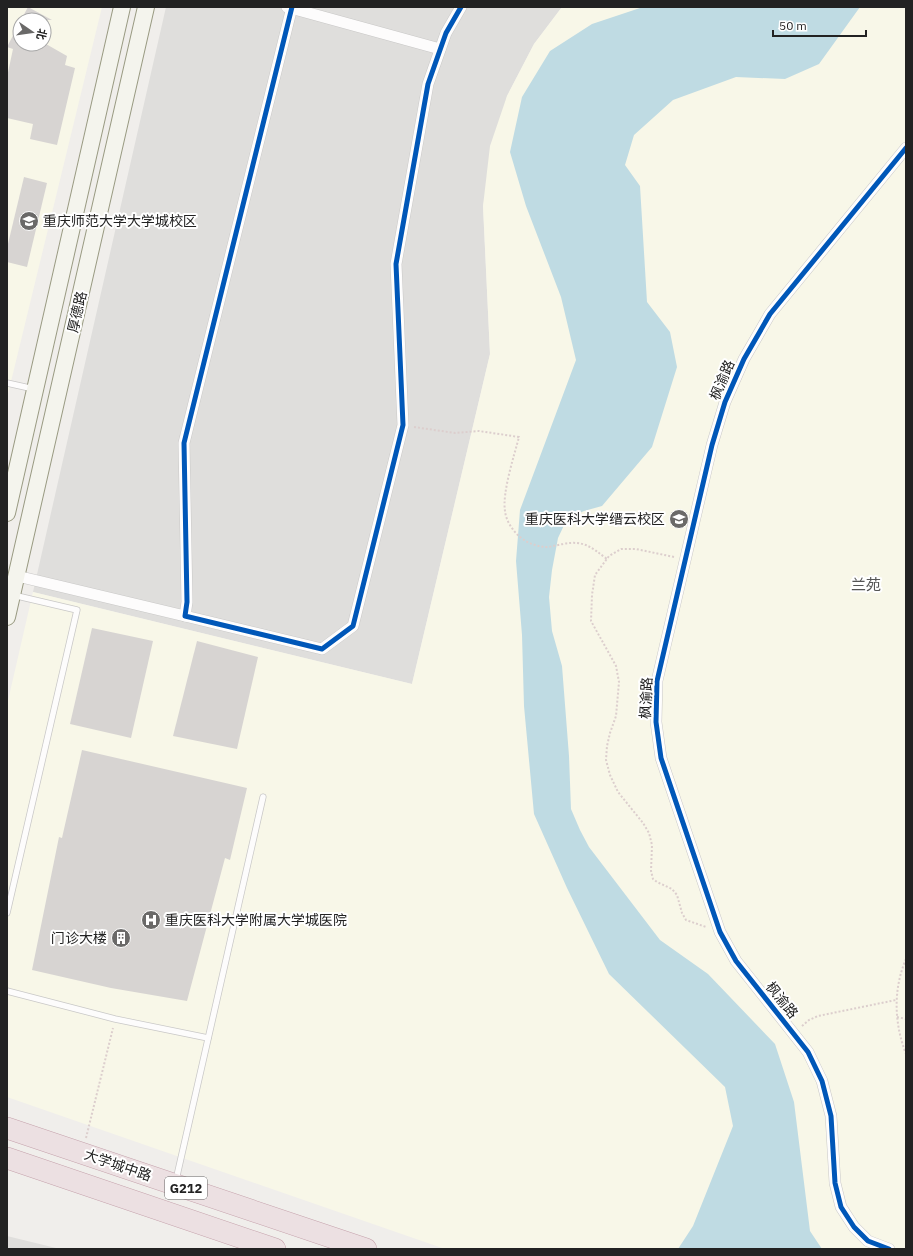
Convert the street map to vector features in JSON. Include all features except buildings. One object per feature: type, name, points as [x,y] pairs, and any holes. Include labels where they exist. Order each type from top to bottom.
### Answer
[{"type":"highway","name":"大学城中路","points":[[7,1128],[366,1249]]},
{"type":"highway","name":"大学城中路","points":[[7,1158],[275,1249]]},
{"type":"main road","name":"厚德路","points":[[7,513],[122,7]]},
{"type":"main road","name":"厚德路","points":[[7,617],[146,7]]},
{"type":"street","points":[[17,576],[322,649],[353,626],[403,425],[396,264],[428,84],[446,32],[460,7]]},
{"type":"street","points":[[185,616],[187,602],[184,443],[290,8],[440,49]]},
{"type":"street","name":"枫渝路","points":[[889,1249],[868,1241],[854,1227],[841,1207],[835,1183],[831,1116],[822,1081],[808,1052],[736,961],[720,932],[661,758],[656,722],[657,681],[712,445],[725,402],[744,359],[770,314],[906,148]]},
{"type":"lane","points":[[7,383],[35,390]]},
{"type":"lane","points":[[7,913],[77,610],[12,595]]},
{"type":"lane","points":[[175,1184],[263,797]]},
{"type":"lane","points":[[7,991],[115,1019],[208,1038]]},
{"type":"path","points":[[403,425],[455,433],[479,430],[519,437],[505,496],[505,512],[514,532],[524,541],[534,545],[546,547],[571,542],[582,543],[591,547],[607,559]]},
{"type":"path","points":[[685,559],[636,548],[621,549],[609,556],[595,575],[592,595],[591,621],[616,666],[618,682],[616,716],[607,746],[606,760],[610,775],[618,792],[643,823],[648,833],[652,845],[651,871],[653,879],[672,889],[677,895],[682,913],[686,920],[720,932]]},
{"type":"path","points":[[906,958],[902,969],[896,1000],[897,1017],[906,1054]]},
{"type":"path","points":[[793,1034],[809,1020],[818,1016],[896,1000]]},
{"type":"path","points":[[897,1017],[906,1019]]},
{"type":"path","points":[[82,1153],[115,1019]]},
{"type":"shaded area","name":"重庆师范大学大学城校区","points":[[7,7],[102,7],[7,398]]},
{"type":"shaded area","points":[[166,7],[562,7],[534,44],[507,96],[483,206],[490,354],[412,684],[33,592]]},
{"type":"shaded area","name":"重庆医科大学缙云校区","points":[[562,7],[906,7],[906,1249],[445,1249],[7,1097],[7,705],[33,592],[412,684],[490,354],[483,206],[490,146],[507,96],[534,44]]},
{"type":"shaded area","points":[[7,1236],[60,1249],[7,1249]]},
{"type":"water","points":[[643,7],[860,7],[819,64],[785,79],[736,77],[673,100],[634,135],[625,165],[640,186],[647,302],[670,332],[677,367],[652,447],[602,506],[584,511],[567,519],[558,538],[549,597],[552,631],[562,666],[569,756],[571,809],[589,847],[660,940],[708,974],[775,1044],[794,1102],[810,1231],[822,1249],[678,1249],[693,1226],[733,1126],[725,1087],[609,974],[567,888],[534,814],[524,706],[522,635],[516,561],[520,510],[576,360],[561,297],[526,206],[510,152],[522,97],[550,51],[592,24]]},
{"type":"cycle path","points":[[292,7],[184,443],[187,602],[185,616],[322,649],[353,626],[403,425],[396,264],[428,84],[446,33],[461,7]]},
{"type":"cycle path","points":[[889,1249],[868,1241],[854,1227],[841,1207],[835,1183],[831,1116],[822,1081],[808,1052],[736,961],[720,932],[661,758],[656,722],[657,681],[712,445],[725,402],[744,359],[770,314],[906,148]]},
{"type":"place","name":"重庆师范大学大学城校区","points":[[29,221]]},
{"type":"place","name":"重庆医科大学缙云校区","points":[[679,519]]},
{"type":"place","name":"重庆医科大学附属大学城医院","points":[[151,920]]},
{"type":"place","name":"门诊大楼","points":[[121,938]]},
{"type":"district","name":"兰苑","points":[[866,585]]}]
